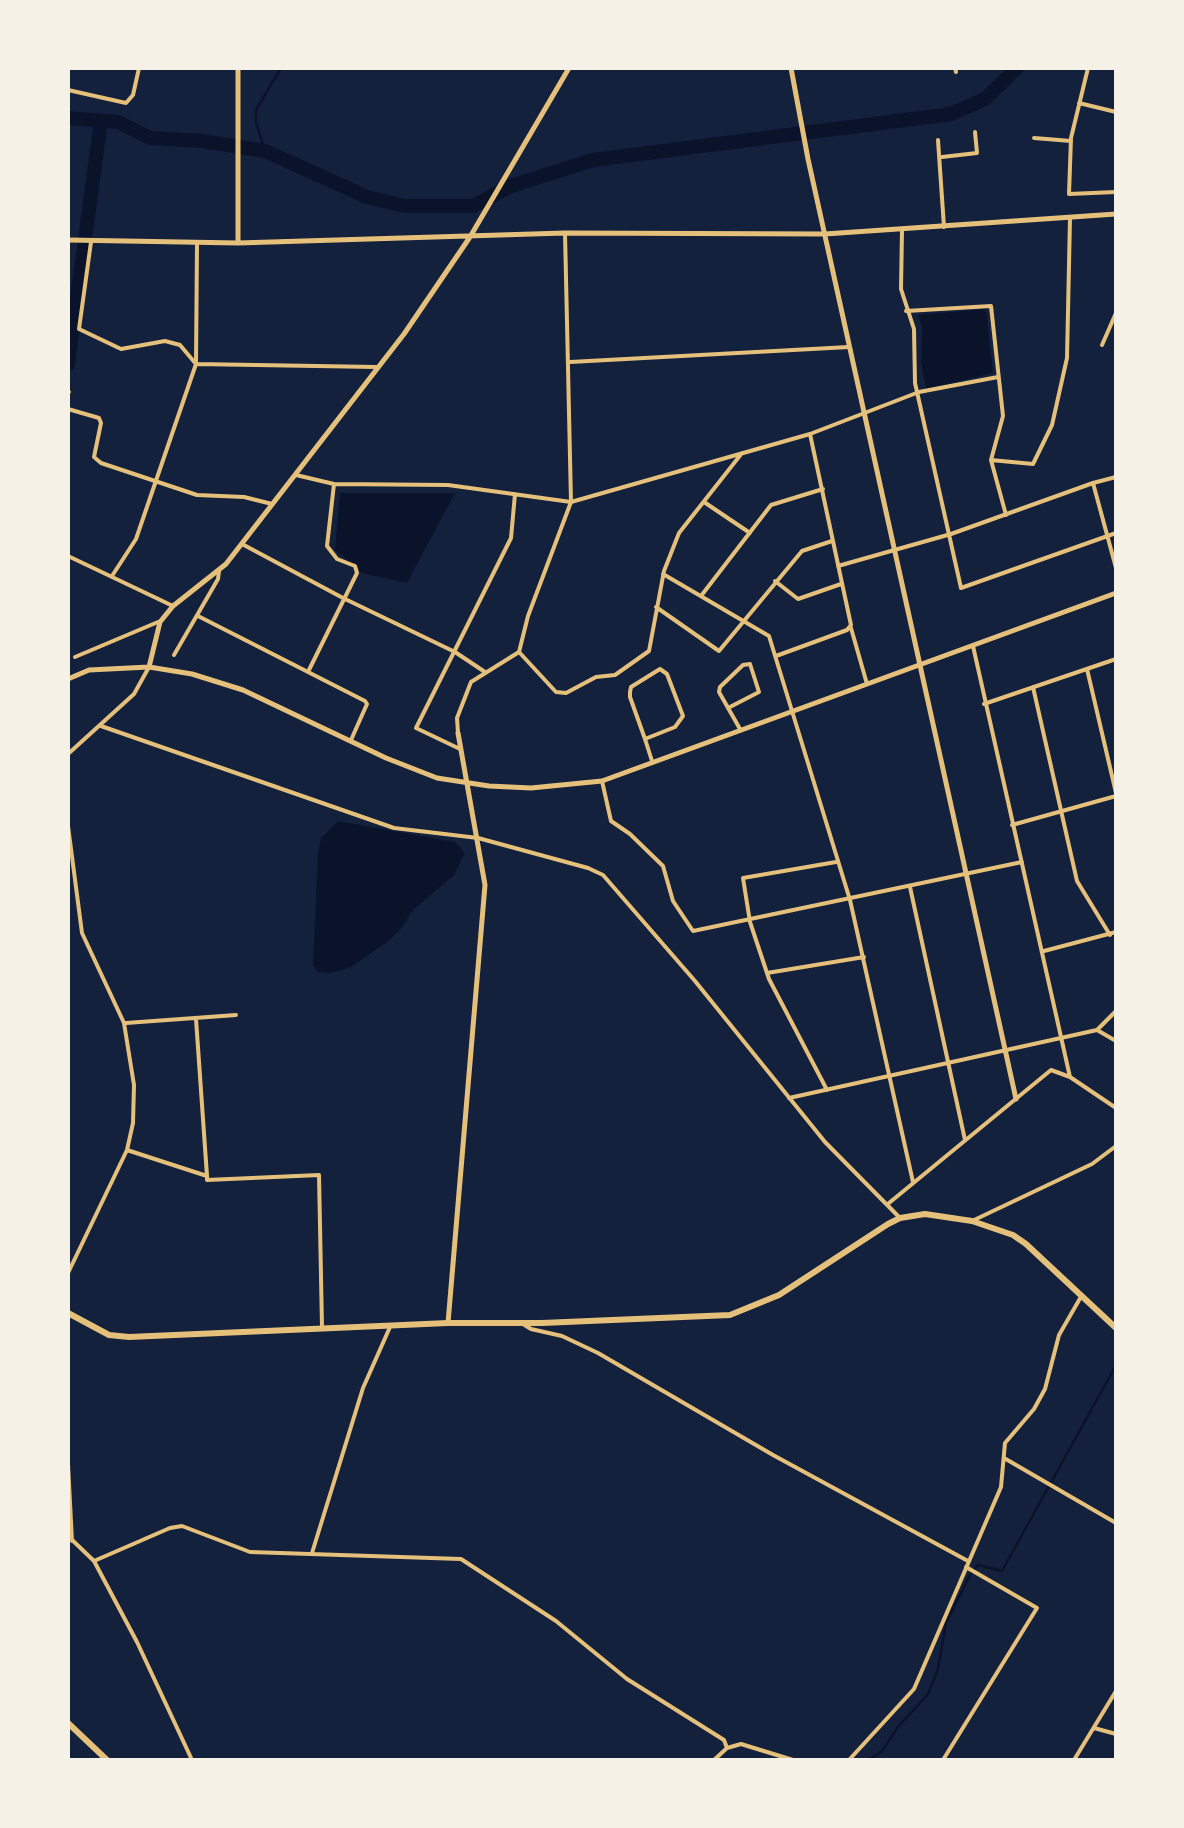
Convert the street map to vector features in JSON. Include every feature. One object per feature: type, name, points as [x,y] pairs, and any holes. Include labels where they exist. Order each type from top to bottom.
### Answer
[{"type":"main road","points":[[68,1313],[109,1335],[128,1337],[448,1322],[718,1316],[743,1312],[779,1295],[900,1218],[925,1214],[972,1221],[1012,1235],[1116,1328]]},
{"type":"main road","points":[[68,1723],[108,1760]]},
{"type":"street","points":[[68,90],[126,103],[133,95],[138,68]]},
{"type":"street","points":[[238,68],[238,242]]},
{"type":"street","points":[[68,754],[134,694],[149,667],[160,622],[173,606],[219,571],[381,367],[470,236],[569,68]]},
{"type":"street","points":[[791,68],[1016,1098]]},
{"type":"street","points":[[1088,68],[1071,141],[1070,194],[1116,192]]},
{"type":"street","points":[[1079,103],[1116,112]]},
{"type":"street","points":[[942,157],[977,153],[976,132]]},
{"type":"street","points":[[1034,138],[1071,141]]},
{"type":"street","points":[[938,140],[944,227]]},
{"type":"street","points":[[68,240],[196,243],[566,234],[825,234],[1116,214]]},
{"type":"street","points":[[990,460],[1032,464],[1052,424],[1067,358],[1070,218]]},
{"type":"street","points":[[902,230],[900,266],[906,311],[914,329],[913,364],[961,588],[1116,533]]},
{"type":"street","points":[[448,1322],[485,885],[457,718],[470,682],[519,652],[528,616],[571,502],[566,234]]},
{"type":"street","points":[[91,239],[79,329],[122,350],[166,341],[180,344],[196,364]]},
{"type":"street","points":[[112,576],[136,539],[196,364],[196,243]]},
{"type":"street","points":[[906,311],[991,306],[1002,416],[990,460],[1006,515]]},
{"type":"street","points":[[1102,345],[1116,312]]},
{"type":"street","points":[[568,362],[849,347]]},
{"type":"street","points":[[196,364],[381,367]]},
{"type":"street","points":[[296,475],[334,484],[448,485],[571,502],[810,434],[919,392],[998,377]]},
{"type":"street","points":[[68,410],[99,418],[94,456],[101,463],[197,495],[244,497],[272,504]]},
{"type":"street","points":[[810,434],[851,628],[867,684]]},
{"type":"street","points":[[519,652],[556,692],[566,693],[596,677],[614,675],[649,650],[663,574],[679,533],[742,453]]},
{"type":"street","points":[[838,566],[952,534],[1116,478]]},
{"type":"street","points":[[1093,483],[1116,568]]},
{"type":"street","points":[[308,672],[357,574],[354,566],[337,559],[327,546],[334,484]]},
{"type":"street","points":[[701,596],[771,505],[823,490]]},
{"type":"street","points":[[460,749],[416,728],[511,538],[516,492]]},
{"type":"street","points":[[704,502],[750,533]]},
{"type":"street","points":[[656,607],[719,651],[802,551],[832,542]]},
{"type":"street","points":[[240,543],[455,652],[486,672]]},
{"type":"street","points":[[68,556],[173,606]]},
{"type":"street","points":[[174,655],[219,571]]},
{"type":"street","points":[[663,574],[769,636],[850,900],[913,1182]]},
{"type":"street","points":[[775,581],[798,599],[841,584]]},
{"type":"street","points":[[68,678],[90,670],[149,667],[225,683],[414,770],[468,784],[531,788],[602,781],[1116,592]]},
{"type":"street","points":[[198,616],[367,704],[350,740]]},
{"type":"street","points":[[75,658],[160,622]]},
{"type":"street","points":[[776,656],[851,628]]},
{"type":"street","points":[[973,646],[1070,1077]]},
{"type":"street","points":[[984,704],[1116,659]]},
{"type":"street","points":[[728,708],[759,692],[750,664],[743,665],[720,687],[728,708],[740,729]]},
{"type":"street","points":[[645,739],[675,727],[682,716],[667,674],[660,669],[631,687],[630,692],[645,739],[652,760]]},
{"type":"street","points":[[1012,825],[1116,795],[1087,669]]},
{"type":"street","points":[[1033,687],[1078,880],[1113,933],[1042,951]]},
{"type":"street","points":[[102,726],[394,828],[478,838],[603,875],[825,1142],[900,1218]]},
{"type":"street","points":[[602,781],[611,821],[662,866],[673,901],[693,931],[1022,862]]},
{"type":"street","points":[[68,826],[82,933],[124,1024],[134,1085],[128,1150],[68,1273]]},
{"type":"street","points":[[827,1090],[768,973],[750,921],[742,878],[837,862]]},
{"type":"street","points":[[910,887],[964,1140]]},
{"type":"street","points":[[768,973],[864,957]]},
{"type":"street","points":[[789,1098],[1097,1030],[1116,1011]]},
{"type":"street","points":[[124,1024],[236,1015]]},
{"type":"street","points":[[196,1020],[207,1180],[319,1176],[322,1329]]},
{"type":"street","points":[[1097,1030],[1116,1041]]},
{"type":"street","points":[[888,1203],[1051,1070],[1070,1077],[1116,1108]]},
{"type":"street","points":[[972,1221],[1092,1164],[1116,1146]]},
{"type":"street","points":[[128,1150],[207,1176]]},
{"type":"street","points":[[849,1760],[914,1690],[1002,1488],[1004,1443],[1034,1409],[1045,1389],[1059,1335],[1082,1295]]},
{"type":"street","points":[[521,1323],[598,1353],[1037,1608],[943,1760]]},
{"type":"street","points":[[312,1553],[364,1388],[390,1327]]},
{"type":"street","points":[[1004,1458],[1116,1523]]},
{"type":"street","points":[[68,1464],[72,1541]]},
{"type":"street","points":[[94,1561],[182,1526],[250,1552],[461,1559],[556,1621],[627,1679],[724,1740],[726,1748]]},
{"type":"street","points":[[68,1536],[94,1561],[192,1760]]},
{"type":"street","points":[[1074,1760],[1116,1691]]},
{"type":"street","points":[[1094,1728],[1116,1734]]},
{"type":"street","points":[[714,1760],[726,1748],[741,1744],[793,1760]]},
{"type":"water","points":[[986,309],[993,373],[926,389],[918,315]]},
{"type":"water","points":[[340,493],[455,493],[407,583],[362,573],[335,550]]},
{"type":"water","points":[[338,821],[455,842],[465,853],[454,875],[413,910],[387,942],[351,967],[318,972],[313,966],[318,853],[321,838]]},
{"type":"waterway","points":[[265,151],[256,110],[281,68]]},
{"type":"waterway","points":[[68,118],[118,122],[150,138],[265,151],[367,197],[405,206],[473,206],[511,186],[593,160],[951,114],[985,99],[1017,68]]},
{"type":"waterway","points":[[68,364],[101,121]]},
{"type":"waterway","points":[[869,1760],[882,1751],[928,1694],[938,1669],[946,1623],[972,1571],[978,1565],[1002,1571],[1116,1365]]}]
